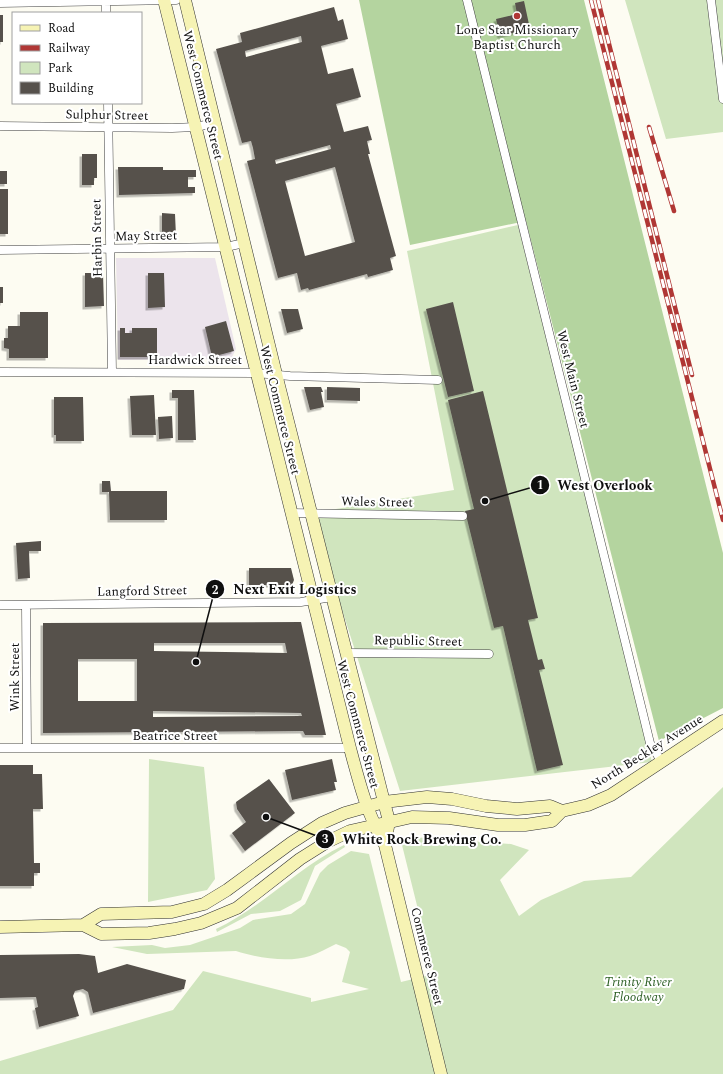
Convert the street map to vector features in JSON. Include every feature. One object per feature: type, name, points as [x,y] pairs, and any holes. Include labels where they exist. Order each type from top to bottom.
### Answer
[{"type":"main road","name":"West Commerce Street","points":[[168,0],[196,127],[312,601],[366,807],[373,825]]},
{"type":"main road","name":"West Commerce Street","points":[[185,0],[276,374],[389,821]]},
{"type":"main road","name":"North Beckley Avenue","points":[[0,927],[83,925],[101,934],[149,933],[201,923],[237,908],[300,859],[327,842],[350,831],[406,818],[430,817],[498,826],[525,825],[552,821],[562,811],[588,805],[611,795],[723,721]]},
{"type":"main road","name":"North Beckley Avenue","points":[[83,925],[101,914],[172,912],[204,904],[227,890],[291,843],[322,823],[345,813],[384,802],[427,797],[452,799],[486,806],[516,809],[550,806],[562,811]]},
{"type":"main road","name":"Commerce Street","points":[[384,845],[389,821]]},
{"type":"main road","name":"Commerce Street","points":[[373,825],[384,845],[441,1074]]},
{"type":"main road","points":[[227,890],[237,908]]},
{"type":"street","points":[[0,3],[168,0]]},
{"type":"street","name":"West Main Street","points":[[467,0],[650,743],[661,762]]},
{"type":"street","points":[[711,0],[723,99]]},
{"type":"street","points":[[106,2],[106,12]]},
{"type":"street","name":"Harbin Street","points":[[108,104],[112,372]]},
{"type":"street","name":"Sulphur Street","points":[[0,126],[196,127],[214,124]]},
{"type":"street","name":"May Street","points":[[0,250],[226,247],[244,243]]},
{"type":"street","name":"Hardwick Street","points":[[0,372],[256,373],[438,380]]},
{"type":"street","name":"Wales Street","points":[[291,513],[463,516]]},
{"type":"street","name":"Langford Street","points":[[0,605],[312,601],[332,598]]},
{"type":"street","name":"Wink Street","points":[[26,605],[26,748]]},
{"type":"street","name":"Republic Street","points":[[346,653],[489,654]]},
{"type":"street","name":"Beatrice Street","points":[[0,748],[350,748]]},
{"type":"shaded area","points":[[116,258],[215,258],[236,349],[232,357],[226,359],[118,360]]},
{"type":"green space","points":[[359,0],[584,0],[723,553],[723,708],[659,741],[526,221],[410,245]]},
{"type":"green space","points":[[625,0],[723,0],[723,132],[666,139]]},
{"type":"green space","points":[[518,225],[652,762],[400,791],[311,513],[454,490],[407,251]]},
{"type":"green space","points":[[149,759],[204,767],[215,879],[207,890],[148,902]]},
{"type":"green space","name":"Trinity River Floodway","points":[[723,787],[723,1074],[0,1074],[0,1061],[173,1010],[203,971],[311,998],[311,1002],[369,989],[342,982],[350,952],[346,948],[336,944],[310,956],[292,959],[263,958],[236,951],[147,954],[112,947],[152,945],[165,948],[190,945],[240,928],[253,920],[291,914],[305,904],[320,873],[328,865],[351,851],[369,854],[401,982],[434,974],[402,845],[413,837],[511,844],[529,850],[500,880],[519,916],[541,900],[584,881],[631,877]]},
{"type":"green space","points":[[344,845],[345,847],[315,866],[301,900],[280,911],[251,914],[217,932],[216,929],[249,910],[311,864]]},
{"type":"building","name":"Lone Star Missionary Baptist Church","points":[[524,1],[530,29],[500,36],[496,19],[517,14],[515,3]]},
{"type":"building","points":[[334,7],[338,21],[343,19],[348,39],[321,46],[328,74],[353,68],[361,97],[336,104],[344,132],[368,126],[372,140],[367,141],[370,154],[368,154],[396,256],[390,258],[393,270],[368,277],[367,274],[309,290],[308,288],[301,290],[297,273],[278,278],[247,161],[255,159],[253,148],[251,141],[242,143],[216,49],[242,42],[240,33]],"holes":[[[301,36],[302,42],[246,57],[245,51]],[[330,145],[331,149],[276,164],[275,160]],[[335,167],[355,242],[305,256],[285,181]]]},
{"type":"building","points":[[0,15],[3,15],[3,42],[0,42]]},
{"type":"building","points":[[82,154],[97,154],[97,178],[94,178],[94,185],[82,185]]},
{"type":"building","points":[[118,167],[163,167],[163,170],[196,170],[196,177],[188,177],[188,187],[195,187],[195,193],[119,195]]},
{"type":"building","points":[[0,171],[7,171],[7,184],[0,184]]},
{"type":"building","points":[[0,189],[8,189],[8,234],[0,234]]},
{"type":"building","points":[[162,213],[175,214],[176,236],[162,235]]},
{"type":"building","points":[[85,273],[103,273],[104,306],[85,307]]},
{"type":"building","points":[[148,273],[164,273],[165,307],[148,308]]},
{"type":"building","points":[[0,287],[3,287],[3,303],[0,303]]},
{"type":"building","points":[[453,302],[474,391],[448,397],[426,309]]},
{"type":"building","points":[[281,309],[298,309],[303,329],[287,333]]},
{"type":"building","points":[[20,312],[48,312],[48,358],[9,358],[9,349],[4,348],[4,338],[8,338],[8,326],[20,326]]},
{"type":"building","points":[[226,321],[234,351],[212,357],[205,327]]},
{"type":"building","points":[[120,328],[125,328],[125,333],[132,333],[132,328],[157,328],[157,357],[120,357]]},
{"type":"building","points":[[304,387],[321,387],[323,392],[321,392],[324,407],[310,410]]},
{"type":"building","points":[[327,387],[360,388],[360,401],[327,400]]},
{"type":"building","points":[[172,390],[194,390],[196,440],[178,440],[178,398],[172,398]]},
{"type":"building","points":[[483,391],[538,618],[528,620],[538,660],[542,659],[545,669],[539,670],[563,765],[537,771],[503,626],[494,628],[465,511],[474,509],[448,400]]},
{"type":"building","points":[[154,395],[156,435],[132,435],[130,396]]},
{"type":"building","points":[[54,397],[83,397],[84,441],[56,441],[56,435],[54,435]]},
{"type":"building","points":[[172,416],[173,438],[159,439],[158,417]]},
{"type":"building","points":[[102,481],[110,481],[111,491],[167,491],[167,520],[110,520],[109,492],[102,492]]},
{"type":"building","points":[[41,541],[41,551],[29,551],[30,578],[18,579],[16,543]]},
{"type":"building","points":[[249,568],[291,568],[294,580],[292,585],[249,585]]},
{"type":"building","points":[[301,622],[326,735],[305,735],[303,731],[43,733],[43,623]],"holes":[[[154,643],[285,643],[287,653],[154,651]],[[78,659],[137,659],[137,701],[78,701]],[[153,711],[301,713],[302,716],[153,717]]]},
{"type":"building","points":[[332,759],[337,782],[334,782],[336,790],[292,800],[285,770]]},
{"type":"building","points":[[0,765],[33,765],[33,774],[42,774],[43,809],[33,809],[34,863],[40,863],[40,873],[34,873],[34,886],[0,886]]},
{"type":"building","points":[[269,779],[295,813],[245,851],[232,833],[246,822],[237,809],[236,802]]},
{"type":"building","points":[[79,954],[95,956],[98,973],[127,964],[186,980],[184,989],[93,1013],[88,992],[83,989],[75,991],[73,996],[79,1016],[39,1027],[35,1008],[38,1007],[36,997],[0,998],[0,955]]},
{"type":"railway","points":[[591,0],[723,520]]},
{"type":"railway","points":[[598,0],[692,375]]},
{"type":"railway","points":[[649,127],[674,211]]},
{"type":"place","name":"Lone Star Missionary Baptist Church","points":[[517,16]]},
{"type":"place","name":"West Overlook","points":[[485,501]]},
{"type":"place","name":"Next Exit Logistics","points":[[196,662]]},
{"type":"place","name":"White Rock Brewing Co.","points":[[266,817]]}]
